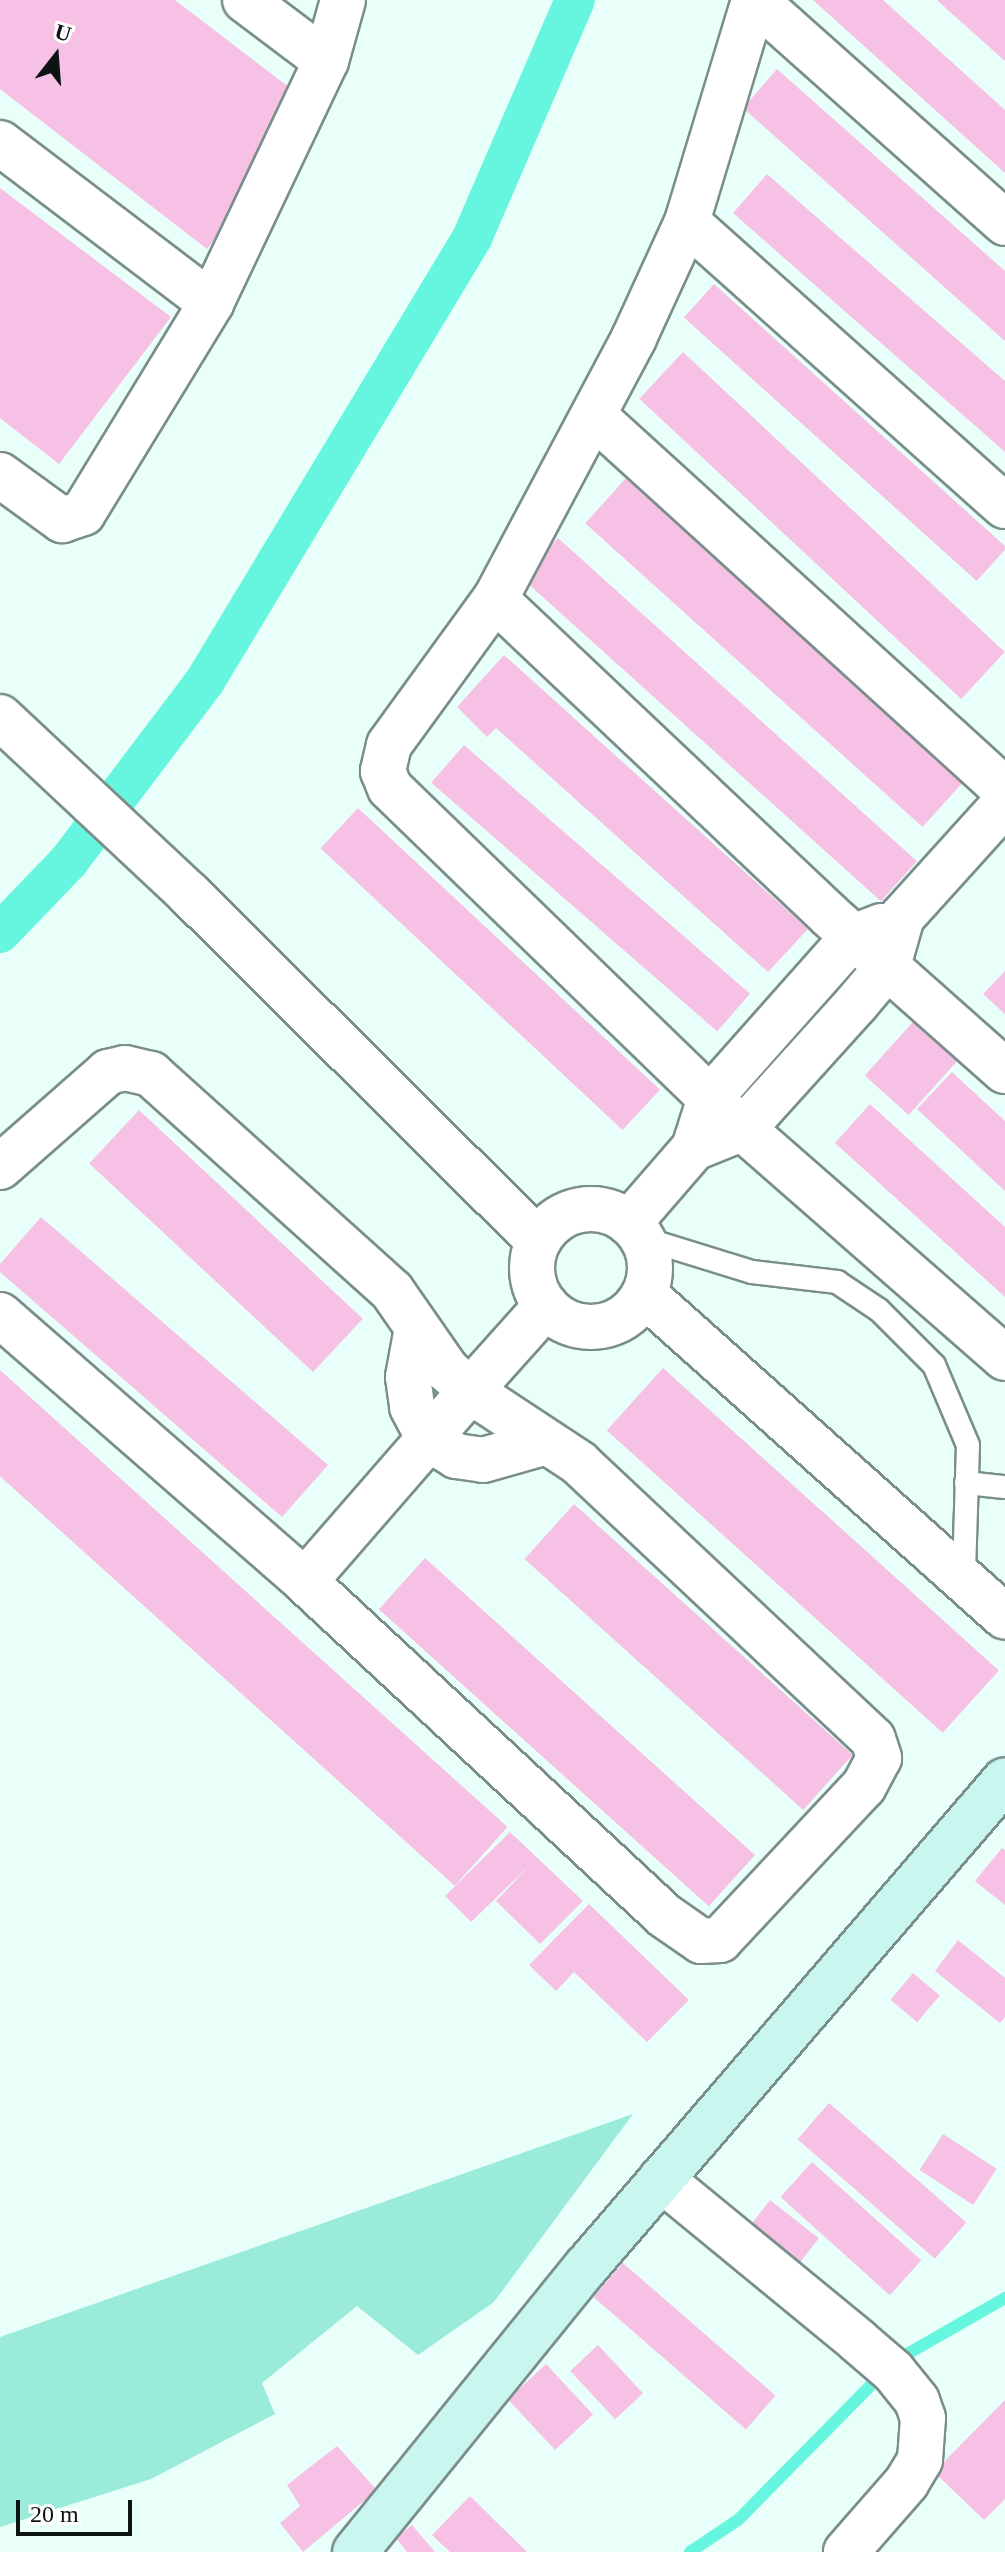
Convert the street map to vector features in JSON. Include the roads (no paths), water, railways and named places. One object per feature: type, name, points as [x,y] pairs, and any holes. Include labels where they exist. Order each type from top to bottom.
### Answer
[{"type":"main road","points":[[355,2552],[661,2179],[1005,1780]]},
{"type":"street","points":[[245,0],[326,61]]},
{"type":"street","points":[[0,475],[53,516],[75,519],[211,303],[326,61],[343,0]]},
{"type":"street","points":[[1005,223],[755,0],[687,222],[594,416],[495,599],[389,745],[383,760],[385,779],[710,1098],[1005,1358]]},
{"type":"street","points":[[0,143],[211,303]]},
{"type":"street","points":[[687,222],[1005,506]]},
{"type":"street","points":[[594,416],[1005,790]]},
{"type":"street","points":[[495,599],[853,937],[1005,1071]]},
{"type":"street","points":[[0,717],[189,894],[538,1241]]},
{"type":"street","points":[[636,1231],[694,1148],[710,1098],[853,937],[902,917],[1005,803]]},
{"type":"street","points":[[694,1148],[744,1128],[888,966],[902,917]]},
{"type":"street","points":[[0,1167],[108,1072],[125,1068],[151,1074],[392,1291],[417,1328],[470,1391],[579,1463],[812,1679],[866,1731],[878,1750],[877,1765],[864,1786],[720,1940],[701,1941],[665,1916],[305,1581],[0,1315]]},
{"type":"street","points":[[579,1210],[614,1214],[636,1231],[650,1276],[644,1294],[617,1321],[598,1326],[561,1319],[546,1306],[532,1274],[538,1241],[548,1226],[579,1210]]},
{"type":"street","points":[[644,1294],[964,1575],[1005,1617]]},
{"type":"street","points":[[305,1581],[546,1306]]},
{"type":"street","points":[[417,1328],[408,1377],[412,1407],[429,1439],[456,1456],[483,1460],[547,1442]]},
{"type":"street","points":[[661,2179],[893,2371],[923,2418],[920,2460],[907,2482],[846,2552]]},
{"type":"lane","points":[[636,1231],[752,1272],[837,1282],[879,1310],[934,1365],[968,1445],[964,1575]]},
{"type":"lane","points":[[966,1483],[1005,1487]]},
{"type":"waterway","points":[[0,933],[69,861],[205,681],[472,238],[575,0]]},
{"type":"waterway","points":[[690,2552],[738,2520],[895,2361],[1005,2298]]}]
